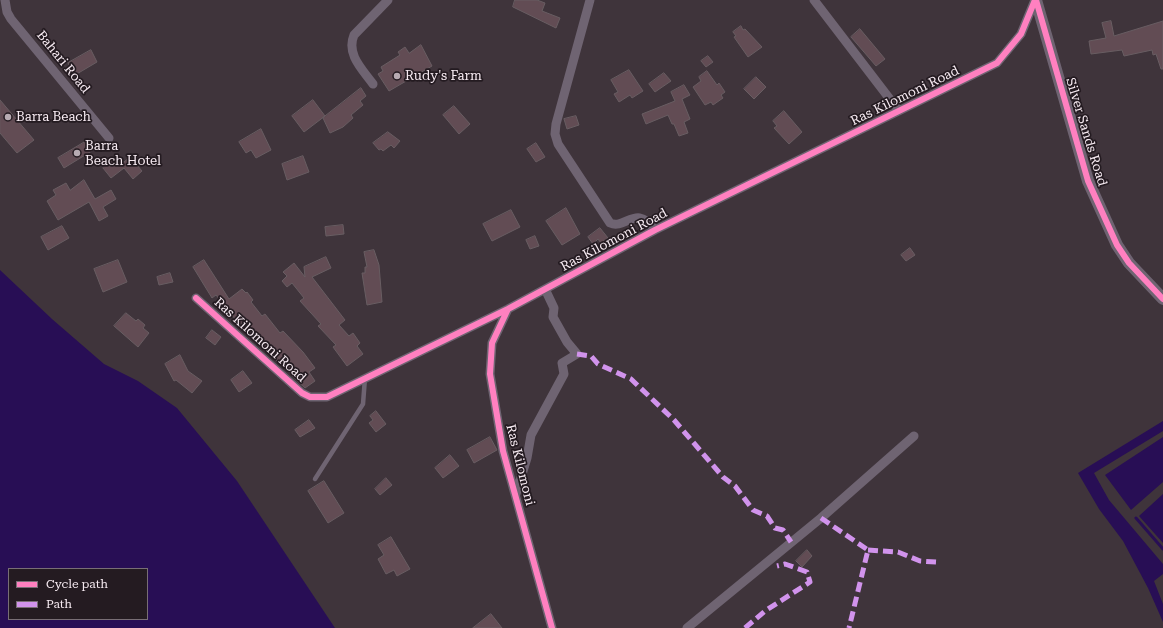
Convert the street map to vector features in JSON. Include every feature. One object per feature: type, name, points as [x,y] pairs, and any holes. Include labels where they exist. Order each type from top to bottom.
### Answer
[{"type":"street","name":"Bahari Road","points":[[5,0],[6,12],[11,19],[109,138]]},
{"type":"street","points":[[373,84],[353,56],[351,41],[354,35],[388,0]]},
{"type":"street","points":[[590,0],[556,124],[558,144],[610,223],[615,225],[631,219],[641,218],[650,224],[655,230]]},
{"type":"street","points":[[814,0],[899,110]]},
{"type":"street","name":"Ras Kilomoni Road","points":[[196,298],[302,393],[310,397],[327,397],[508,309],[655,230],[996,63],[1021,34],[1035,0]]},
{"type":"street","name":"Silver Sands Road","points":[[1035,0],[1088,181],[1117,245],[1133,268],[1163,299]]},
{"type":"street","points":[[516,494],[527,458],[531,435],[564,374],[562,363],[577,354],[567,342],[553,317],[554,308],[545,289]]},
{"type":"street","name":"Ras Kilomoni","points":[[508,309],[492,343],[490,374],[503,451],[552,628]]},
{"type":"street","points":[[687,628],[821,518],[914,436]]},
{"type":"lane","points":[[315,479],[363,404],[365,378]]},
{"type":"shaded area","points":[[0,270],[52,319],[104,364],[138,381],[177,408],[237,481],[335,628],[0,628]]},
{"type":"shaded area","points":[[1163,421],[1163,431],[1094,473],[1109,500],[1163,564],[1163,574],[1154,581],[1163,604],[1163,622],[1148,588],[1123,541],[1099,509],[1078,473]]},
{"type":"shaded area","points":[[1163,437],[1163,482],[1131,510],[1105,475]]},
{"type":"shaded area","points":[[1163,494],[1163,543],[1139,516]]},
{"type":"building","points":[[515,0],[537,0],[545,3],[542,11],[560,18],[556,28],[513,7]]},
{"type":"building","points":[[1111,21],[1114,36],[1163,21],[1163,69],[1161,69],[1156,54],[1153,55],[1152,50],[1124,56],[1122,50],[1091,54],[1089,41],[1106,38],[1102,23]]},
{"type":"building","points":[[741,26],[743,30],[745,29],[762,47],[748,57],[734,37],[736,36],[733,32]]},
{"type":"building","points":[[860,29],[885,59],[876,66],[851,37]]},
{"type":"building","points":[[421,45],[432,66],[389,91],[378,74],[383,71],[381,67],[400,55],[398,52],[405,47],[409,53]]},
{"type":"building","points":[[91,50],[97,62],[75,75],[68,63]]},
{"type":"building","points":[[708,56],[713,62],[706,67],[701,61]]},
{"type":"building","points":[[629,70],[643,91],[632,98],[630,95],[619,102],[614,94],[618,92],[611,80]]},
{"type":"building","points":[[707,71],[717,85],[719,83],[725,92],[721,95],[723,98],[713,105],[711,102],[705,105],[693,87],[701,81],[699,77]]},
{"type":"building","points":[[664,73],[671,81],[655,92],[649,84]]},
{"type":"building","points":[[756,77],[766,87],[754,99],[744,89]]},
{"type":"building","points":[[684,85],[690,95],[682,99],[690,119],[684,122],[688,133],[679,136],[668,115],[646,124],[642,114],[675,101],[671,92]]},
{"type":"building","points":[[361,88],[366,96],[360,101],[363,105],[351,115],[353,118],[343,127],[330,133],[323,118]]},
{"type":"building","name":"Barra Beach","points":[[0,100],[34,140],[17,153],[0,133]]},
{"type":"building","points":[[313,100],[325,116],[304,132],[292,116]]},
{"type":"building","points":[[454,106],[470,124],[459,134],[443,115]]},
{"type":"building","points":[[784,111],[802,132],[789,144],[774,128],[777,126],[773,121]]},
{"type":"building","points":[[576,116],[579,125],[567,129],[564,119]]},
{"type":"building","points":[[261,129],[271,150],[256,158],[251,150],[246,153],[239,142]]},
{"type":"building","points":[[388,132],[400,141],[394,148],[391,145],[383,151],[381,149],[379,150],[373,143]]},
{"type":"building","name":"Barra Beach Hotel","points":[[90,139],[95,149],[64,168],[58,158]]},
{"type":"building","points":[[536,143],[545,157],[536,162],[527,149]]},
{"type":"building","points":[[118,155],[124,162],[130,157],[142,171],[133,179],[124,168],[111,178],[103,168]]},
{"type":"building","points":[[303,156],[309,172],[287,180],[282,164]]},
{"type":"building","points":[[84,180],[95,199],[111,190],[116,199],[103,207],[108,216],[99,221],[89,202],[58,220],[47,201],[56,195],[53,190],[66,183],[70,190]]},
{"type":"building","points":[[566,208],[580,234],[562,245],[546,221]]},
{"type":"building","points":[[511,210],[520,227],[492,241],[483,224]]},
{"type":"building","points":[[343,225],[344,234],[326,236],[325,227]]},
{"type":"building","points":[[62,226],[69,238],[48,250],[41,237]]},
{"type":"building","points":[[600,228],[608,238],[601,243],[598,239],[593,244],[588,237]]},
{"type":"building","points":[[535,236],[539,246],[530,249],[526,240]]},
{"type":"building","points":[[910,248],[915,255],[906,261],[901,255]]},
{"type":"building","points":[[374,250],[379,265],[382,302],[367,305],[362,273],[365,273],[365,267],[367,267],[364,252]]},
{"type":"building","points":[[326,257],[331,268],[312,277],[345,320],[339,325],[349,336],[353,333],[360,343],[357,346],[363,354],[347,366],[333,347],[336,345],[318,326],[321,324],[300,301],[304,298],[292,283],[287,287],[282,281],[287,276],[283,272],[294,263],[305,277],[304,267]]},
{"type":"building","points":[[118,260],[127,282],[103,292],[94,269]]},
{"type":"building","points":[[204,260],[229,299],[242,289],[246,293],[247,292],[253,300],[251,302],[262,316],[265,314],[280,333],[283,331],[303,352],[315,368],[309,372],[315,381],[305,388],[293,377],[284,364],[282,366],[261,344],[244,322],[240,325],[216,295],[212,298],[193,267]]},
{"type":"building","points":[[170,273],[173,282],[159,285],[157,277]]},
{"type":"building","points":[[126,313],[136,321],[138,319],[145,325],[143,328],[149,333],[138,347],[114,326]]},
{"type":"building","points":[[212,330],[221,337],[215,345],[206,338]]},
{"type":"building","points":[[180,355],[188,371],[202,381],[192,393],[176,380],[174,381],[165,364]]},
{"type":"building","points":[[243,371],[252,383],[239,392],[231,380]]},
{"type":"building","points":[[376,411],[386,424],[376,432],[369,423],[373,420],[370,416]]},
{"type":"building","points":[[309,420],[315,428],[300,437],[295,430]]},
{"type":"building","points":[[490,437],[497,450],[474,463],[467,450]]},
{"type":"building","points":[[450,455],[459,466],[443,478],[435,468]]},
{"type":"building","points":[[386,478],[392,485],[380,495],[375,489]]},
{"type":"building","points":[[324,481],[344,513],[328,523],[308,491]]},
{"type":"building","points":[[391,537],[410,569],[397,576],[394,570],[386,574],[378,559],[384,555],[378,545]]},
{"type":"building","points":[[807,550],[812,556],[802,567],[796,561]]},
{"type":"building","points":[[491,614],[502,628],[473,628]]},
{"type":"waterway","points":[[1136,518],[1163,549]]},
{"type":"marked path","points":[[577,354],[591,356],[598,364],[631,379],[674,420],[723,477],[735,486],[753,510],[767,516],[775,528],[783,530],[791,542]]},
{"type":"marked path","points":[[821,518],[868,550],[849,628]]},
{"type":"marked path","points":[[868,550],[898,552],[920,561],[936,562]]},
{"type":"marked path","points":[[745,628],[765,611],[810,582],[807,572],[785,564],[777,566]]},
{"type":"cycle path","points":[[196,298],[302,393],[310,397],[327,397],[508,309],[655,230],[997,63],[1021,34],[1035,0]]},
{"type":"cycle path","points":[[1036,0],[1088,181],[1117,245],[1129,263],[1163,299]]},
{"type":"cycle path","points":[[508,309],[492,343],[490,374],[503,451],[552,628]]},
{"type":"place","name":"Rudy's Farm","points":[[397,76]]},
{"type":"place","name":"Barra Beach","points":[[8,117]]},
{"type":"place","name":"Barra Beach Hotel","points":[[77,153]]}]
